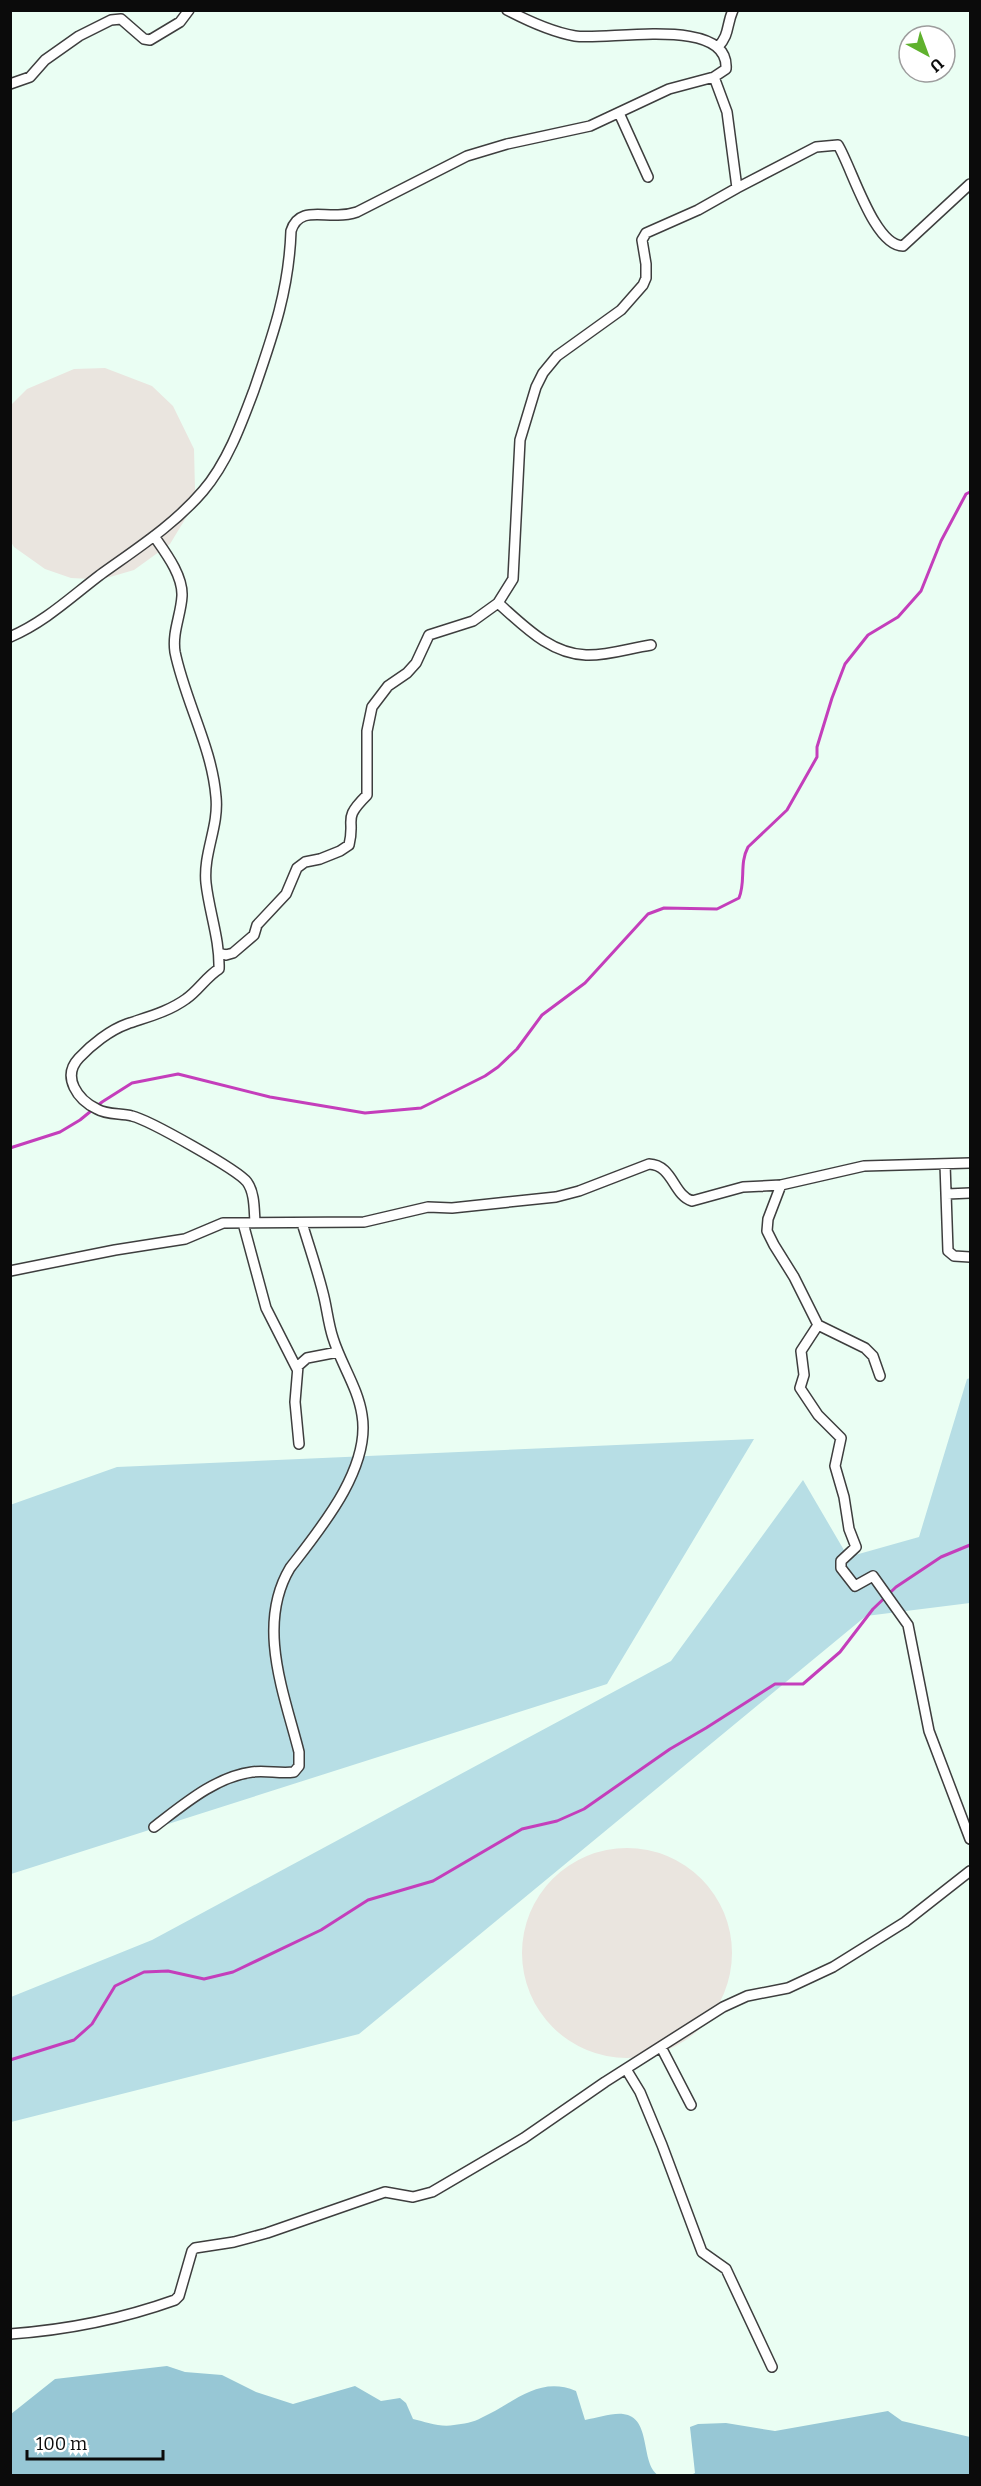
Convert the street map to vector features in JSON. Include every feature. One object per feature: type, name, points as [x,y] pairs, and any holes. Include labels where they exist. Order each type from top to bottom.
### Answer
[{"type":"street","points":[[10,84],[30,77],[45,60],[66,44],[111,20],[122,20],[144,39],[150,40],[180,22],[189,10]]},
{"type":"street","points":[[10,637],[45,619],[154,536],[208,486],[234,439],[276,329],[287,281],[291,231],[298,219],[313,213],[339,215],[357,212],[467,156],[507,144],[577,129],[619,113],[676,86],[714,77],[724,72],[727,66],[718,47],[699,38],[681,35],[577,37],[541,26],[507,10]]},
{"type":"street","points":[[718,47],[728,33],[728,21],[733,10]]},
{"type":"street","points":[[714,77],[727,112],[737,188]]},
{"type":"street","points":[[619,113],[648,177]]},
{"type":"street","points":[[219,953],[226,955],[233,953],[254,934],[256,925],[286,894],[297,868],[305,862],[340,851],[349,844],[352,810],[367,795],[367,731],[372,707],[380,695],[416,663],[429,635],[473,621],[498,603],[513,579],[520,440],[531,401],[543,373],[557,356],[621,310],[644,285],[646,264],[642,240],[646,233],[698,210],[816,147],[838,145],[874,223],[896,246],[903,246],[970,184]]},
{"type":"street","points":[[154,536],[181,583],[182,600],[174,638],[175,652],[215,784],[216,825],[205,871],[208,900],[219,953],[219,969],[186,999],[167,1010],[125,1025],[96,1044],[77,1060],[71,1071],[72,1083],[75,1091],[95,1108],[134,1116],[163,1130],[240,1176],[251,1191],[255,1222]]},
{"type":"street","points":[[498,603],[533,634],[566,652],[586,655],[651,645]]},
{"type":"street","points":[[10,1271],[185,1239],[216,1225],[255,1222],[364,1222],[428,1207],[452,1208],[556,1197],[579,1191],[649,1164],[655,1164],[664,1170],[685,1197],[692,1201],[743,1187],[781,1185],[864,1166],[970,1163]]},
{"type":"street","points":[[945,1164],[948,1251],[954,1256],[970,1257]]},
{"type":"street","points":[[781,1185],[768,1219],[767,1230],[774,1245],[794,1277],[818,1325],[865,1348],[873,1356],[880,1376]]},
{"type":"street","points":[[947,1194],[970,1193]]},
{"type":"street","points":[[243,1223],[266,1308],[277,1334],[297,1369]]},
{"type":"street","points":[[154,1827],[207,1790],[234,1777],[264,1771],[294,1772],[299,1766],[299,1752],[275,1659],[273,1621],[276,1602],[284,1579],[347,1487],[362,1441],[360,1404],[338,1352],[302,1223]]},
{"type":"street","points":[[818,1325],[801,1351],[804,1375],[800,1388],[818,1415],[842,1438],[834,1466],[844,1497],[846,1520],[855,1547],[842,1562],[841,1568],[855,1586],[873,1576],[908,1625],[929,1731],[970,1839]]},
{"type":"street","points":[[300,1444],[295,1402],[297,1369],[304,1359],[338,1352]]},
{"type":"street","points":[[10,2334],[46,2332],[104,2321],[175,2300],[179,2296],[192,2251],[195,2248],[212,2247],[267,2233],[385,2192],[413,2197],[432,2192],[524,2138],[723,2007],[747,1996],[788,1988],[833,1967],[905,1922],[970,1871]]},
{"type":"street","points":[[661,2047],[691,2105]]},
{"type":"street","points":[[627,2069],[640,2092],[662,2145],[702,2252],[726,2269],[772,2367]]},
{"type":"shaded area","points":[[105,368],[152,386],[173,406],[194,449],[195,490],[187,516],[170,544],[134,570],[110,577],[71,578],[45,569],[14,547],[11,542],[11,405],[27,389],[74,369]]},
{"type":"shaded area","points":[[970,1378],[970,1603],[866,1616],[359,2034],[11,2122],[11,1997],[152,1940],[671,1661],[803,1480],[848,1557],[919,1537],[967,1379]]},
{"type":"shaded area","points":[[754,1439],[607,1684],[11,1874],[10,1505],[117,1467]]},
{"type":"shaded area","points":[[627,1848],[647,1850],[676,1860],[694,1872],[708,1886],[724,1913],[730,1933],[732,1953],[730,1973],[720,2002],[708,2020],[694,2034],[667,2050],[647,2056],[627,2058],[607,2056],[578,2046],[560,2034],[546,2020],[530,1993],[524,1973],[522,1953],[524,1933],[534,1904],[546,1886],[560,1872],[587,1856],[607,1850]]},
{"type":"shaded area","points":[[167,2366],[185,2372],[222,2375],[256,2392],[293,2404],[355,2386],[381,2401],[400,2398],[406,2403],[413,2419],[444,2426],[475,2421],[526,2393],[538,2389],[550,2386],[562,2387],[576,2391],[585,2420],[618,2414],[632,2417],[642,2431],[649,2461],[658,2475],[11,2475],[11,2414],[55,2379]]},
{"type":"shaded area","points":[[888,2411],[902,2421],[970,2437],[970,2475],[691,2475],[695,2473],[690,2427],[698,2424],[726,2423],[775,2431]]},
{"type":"waterway","points":[[10,1148],[60,1132],[132,1083],[178,1074],[270,1097],[365,1113],[421,1108],[485,1076],[517,1049],[542,1015],[585,983],[648,914],[664,908],[717,909],[739,898],[745,853],[748,847],[787,810],[817,757],[817,747],[845,664],[868,635],[898,617],[921,591],[941,541],[966,494],[970,492]]},
{"type":"waterway","points":[[10,2060],[74,2040],[92,2024],[115,1986],[144,1972],[168,1971],[204,1979],[233,1972],[321,1930],[368,1900],[433,1881],[522,1829],[557,1821],[584,1809],[670,1749],[775,1684],[803,1684],[840,1652],[873,1609],[896,1587],[941,1557],[970,1545]]}]
